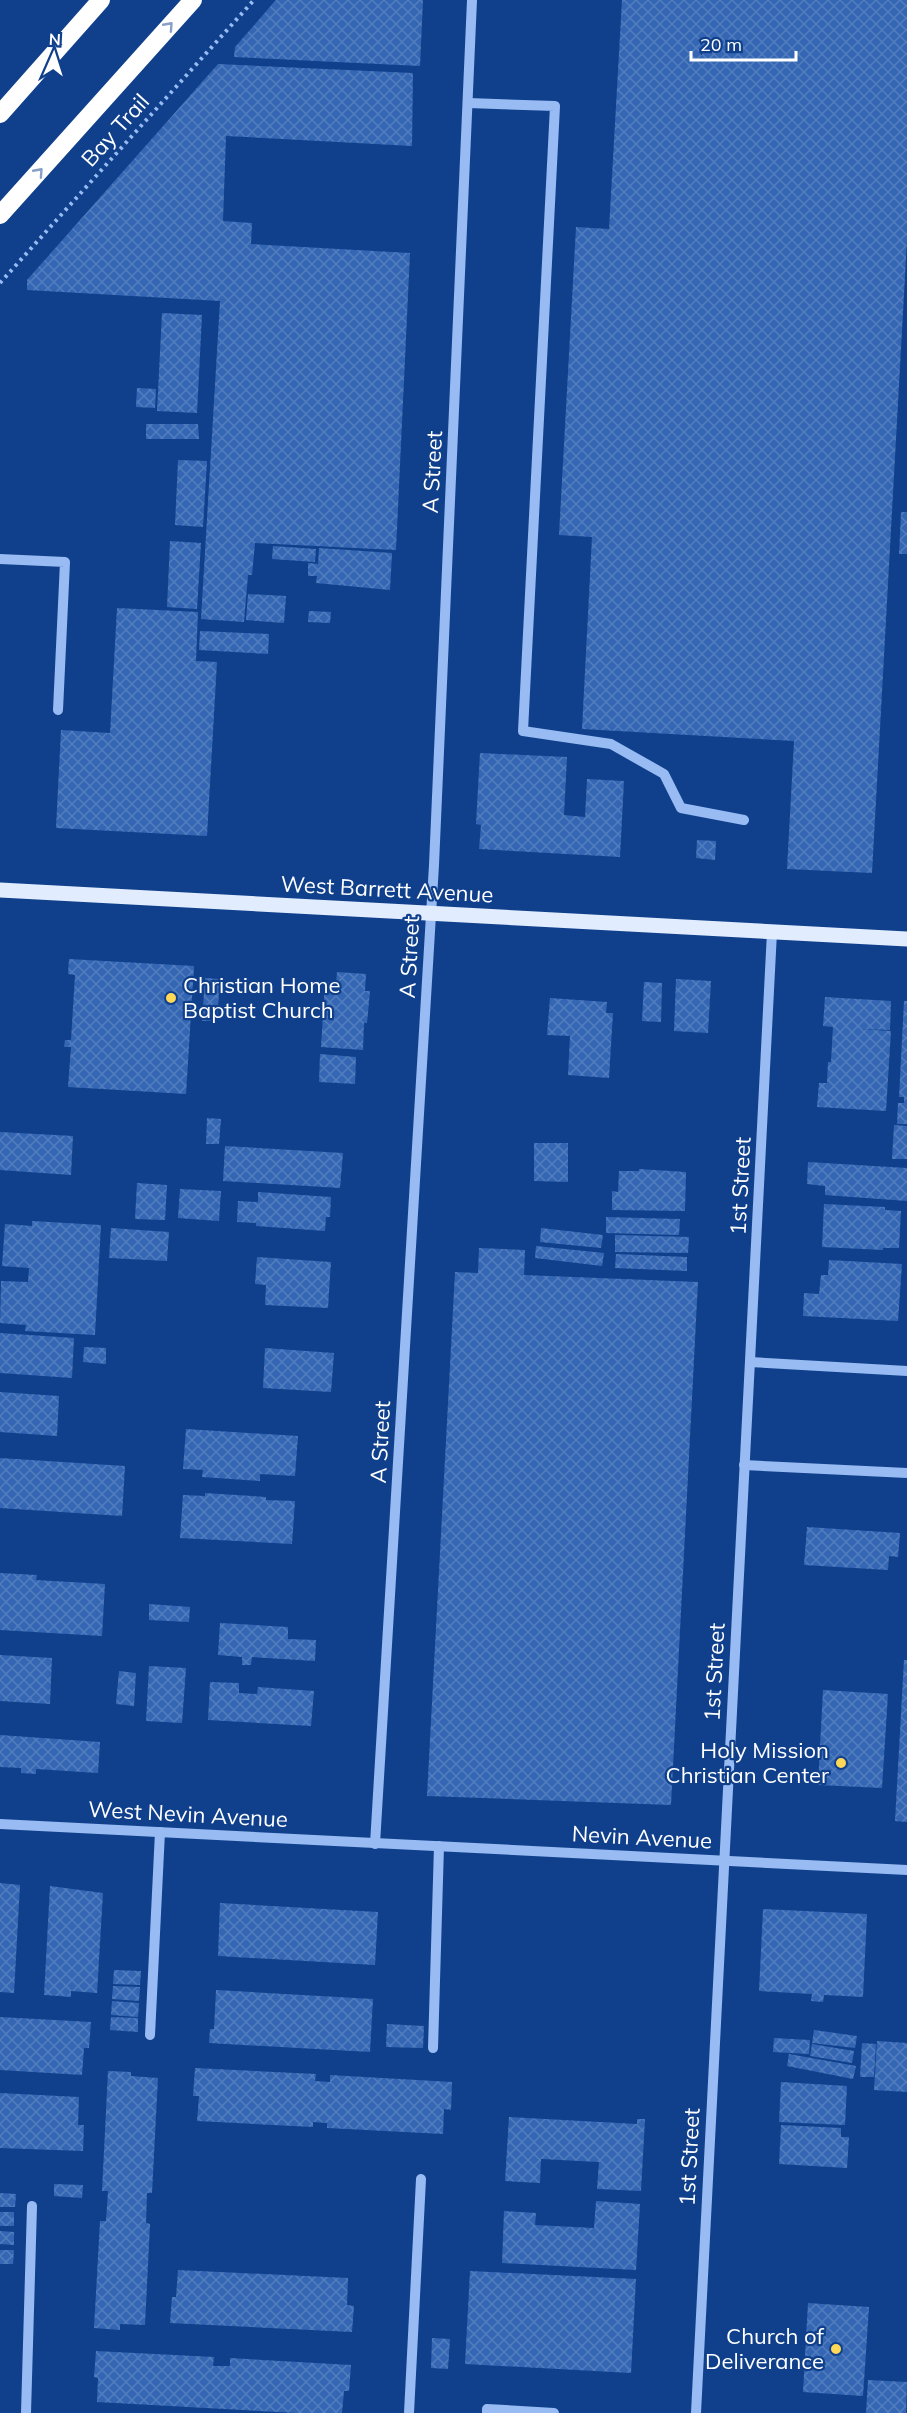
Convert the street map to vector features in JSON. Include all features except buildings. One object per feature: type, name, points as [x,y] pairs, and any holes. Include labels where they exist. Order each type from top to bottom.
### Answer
[{"type":"highway","points":[[0,114],[101,0]]},
{"type":"highway","points":[[0,215],[193,0]]},
{"type":"main road","name":"West Barrett Avenue","points":[[0,890],[907,939]]},
{"type":"street","name":"A Street","points":[[375,1844],[431,915],[472,0]]},
{"type":"street","points":[[468,103],[555,106],[523,731],[611,744],[664,774],[681,808],[744,820]]},
{"type":"street","points":[[0,559],[65,562],[58,710]]},
{"type":"street","name":"1st Street","points":[[696,2413],[772,932]]},
{"type":"street","points":[[750,1362],[907,1371]]},
{"type":"street","points":[[744,1465],[907,1473]]},
{"type":"street","name":"West Nevin Avenue","points":[[0,1824],[375,1844]]},
{"type":"street","points":[[150,2035],[160,1832]]},
{"type":"street","name":"Nevin Avenue","points":[[375,1844],[907,1870]]},
{"type":"street","points":[[433,2048],[439,1846]]},
{"type":"street","points":[[410,2413],[421,2179]]},
{"type":"street","points":[[26,2413],[32,2206]]},
{"type":"street","points":[[487,2413],[488,2409],[554,2413]]},
{"type":"path","name":"Bay Trail","points":[[0,283],[254,0]]},
{"type":"place","name":"Christian Home Baptist Church","points":[[171,998]]},
{"type":"place","name":"Holy Mission Christian Center","points":[[841,1763]]},
{"type":"place","name":"Church of Deliverance","points":[[836,2349]]}]
